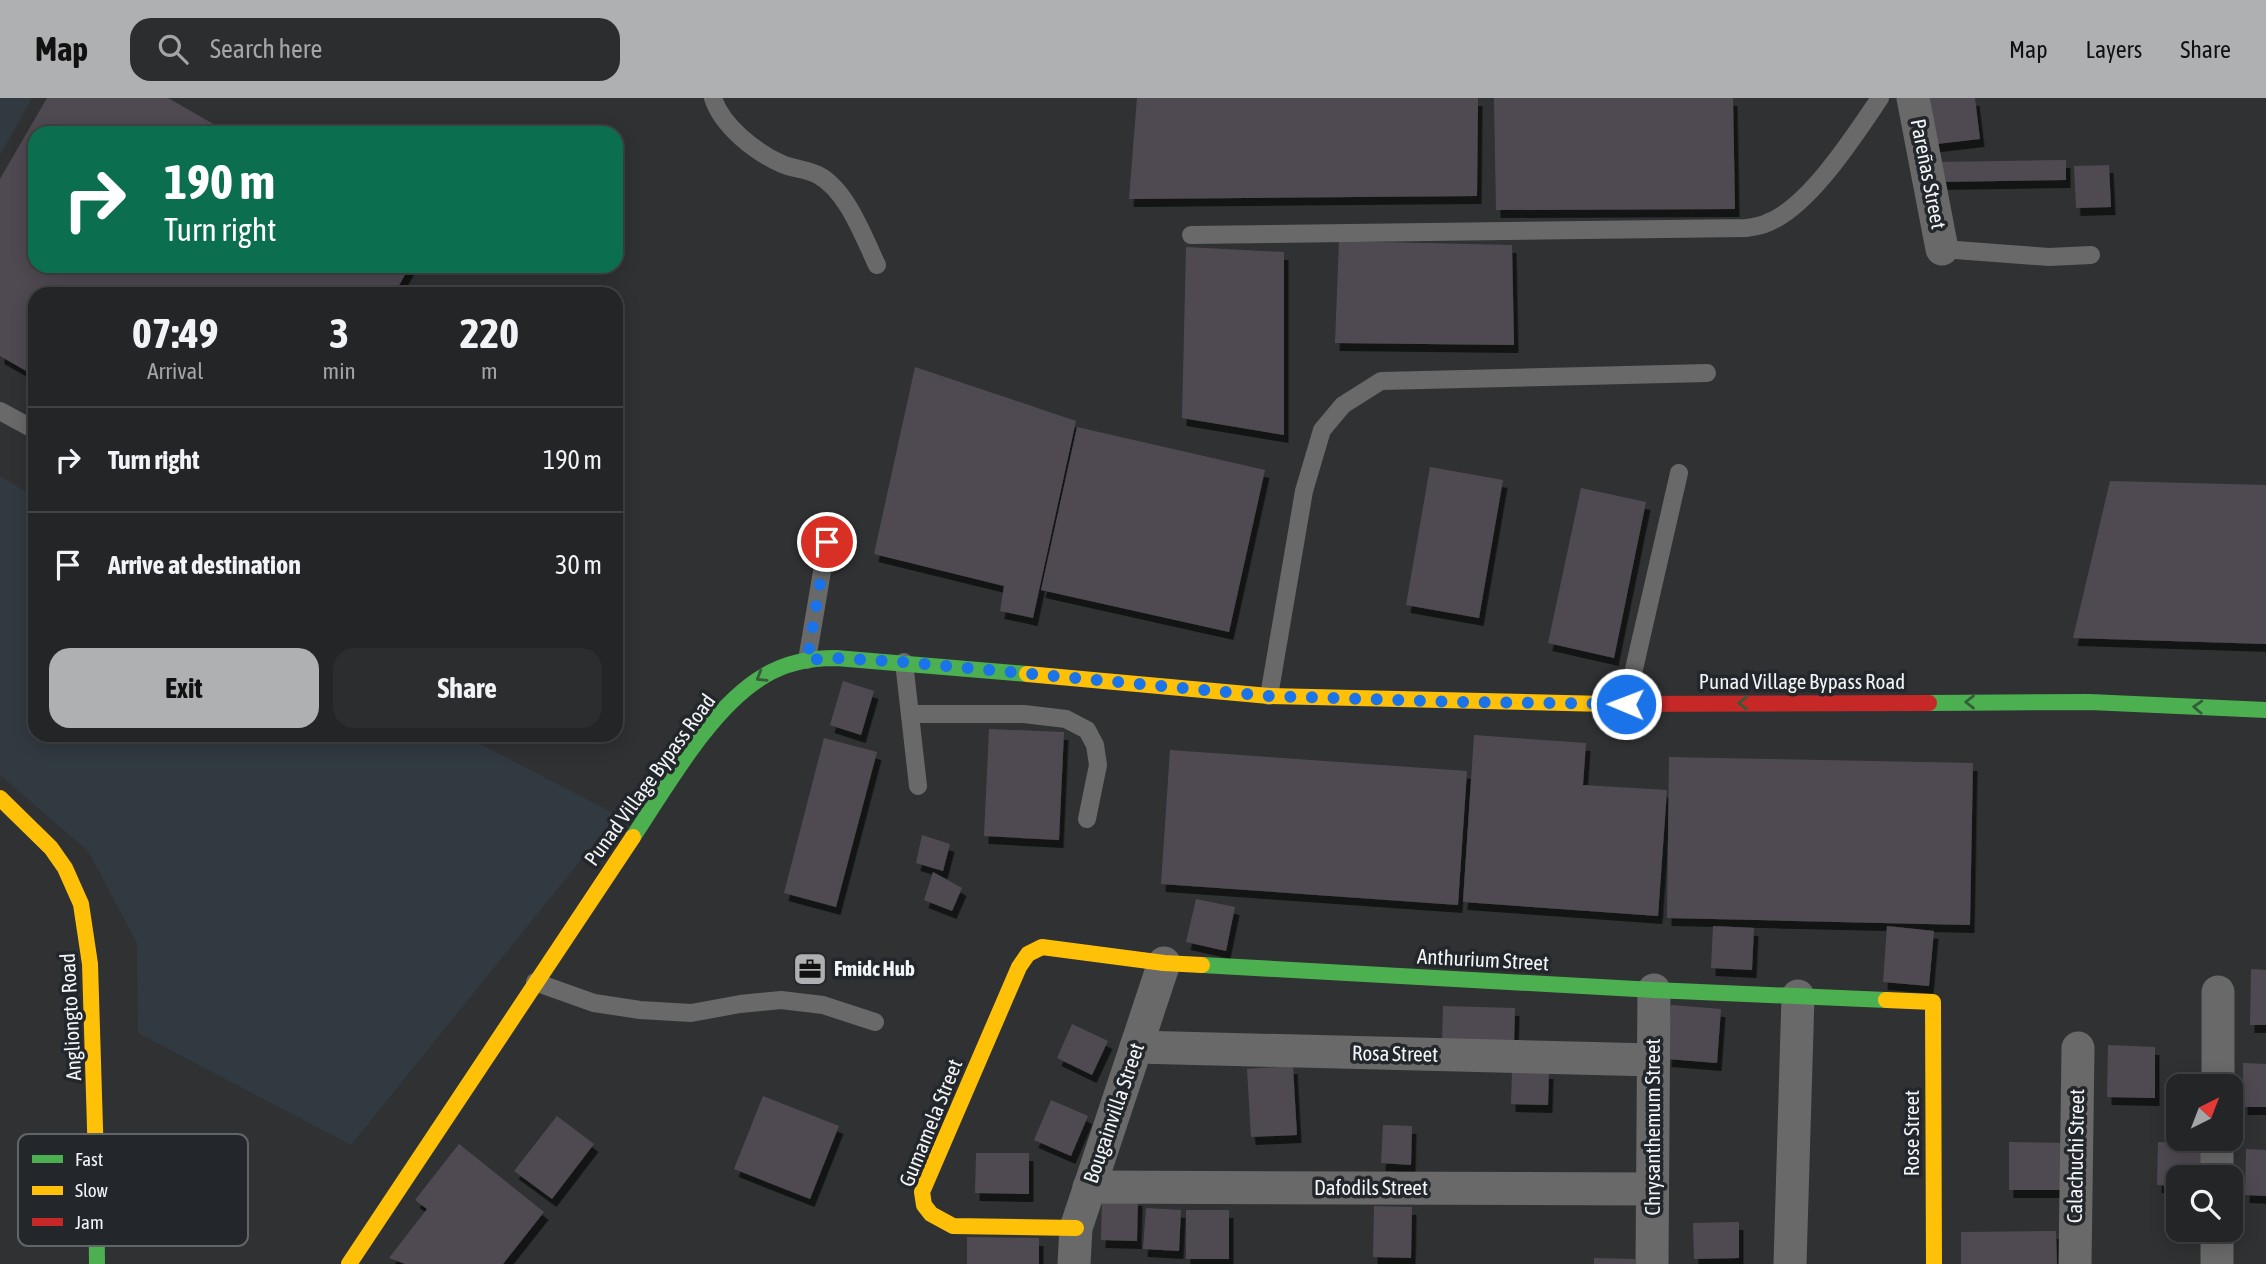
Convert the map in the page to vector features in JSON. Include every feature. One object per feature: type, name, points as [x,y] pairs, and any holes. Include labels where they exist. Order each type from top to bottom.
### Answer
[{"type":"main road","name":"Punad Village Bypass Road","points":[[349,1264],[678,770],[737,695],[757,678],[779,667],[807,660],[835,658],[1269,696],[1461,702],[2090,702],[2266,710]]},
{"type":"main road","name":"Angliongto Road","points":[[0,798],[39,833],[66,869],[83,910],[89,949],[96,1134]]},
{"type":"main road","name":"Anthurium Street","points":[[1032,950],[1053,948],[1164,964],[1933,1002]]},
{"type":"main road","name":"Gumamela Street","points":[[1032,950],[1024,957],[1019,967],[922,1192],[921,1202],[938,1221],[953,1227],[1076,1228]]},
{"type":"main road","name":"Rose Street","points":[[1933,1002],[1934,1264]]},
{"type":"main road","name":"Angliongto Road","points":[[97,1246],[97,1264]]},
{"type":"street","name":"Pareñas Street","points":[[1913,98],[1942,249]]},
{"type":"street","name":"Bougainvilla Street","points":[[1074,1264],[1076,1228],[1164,964]]},
{"type":"street","name":"Chrysanthemum Street","points":[[1651,1264],[1654,990]]},
{"type":"street","points":[[2218,992],[2218,1074]]},
{"type":"street","points":[[1790,1264],[1798,996]]},
{"type":"street","name":"Rosa Street","points":[[1136,1047],[1653,1060]]},
{"type":"street","name":"Calachuchi Street","points":[[2075,1264],[2078,1048]]},
{"type":"street","name":"Dafodils Street","points":[[1089,1187],[1652,1189]]},
{"type":"street","points":[[2217,1242],[2217,1264]]},
{"type":"lane","points":[[712,98],[716,107],[748,145],[782,164],[819,175],[840,194],[877,265]]},
{"type":"lane","points":[[1191,234],[1746,228],[1768,223],[1791,209],[1819,181],[1880,98]]},
{"type":"lane","points":[[1942,249],[2049,257],[2091,255]]},
{"type":"lane","points":[[1269,696],[1304,491],[1322,430],[1343,405],[1381,381],[1707,373]]},
{"type":"lane","points":[[0,411],[28,426]]},
{"type":"lane","points":[[1626,704],[1679,473]]},
{"type":"lane","points":[[807,660],[827,542]]},
{"type":"lane","points":[[904,662],[918,786]]},
{"type":"lane","points":[[910,714],[1024,714],[1066,719],[1087,730],[1095,745],[1098,765],[1087,819]]},
{"type":"lane","points":[[536,982],[594,1003],[640,1010],[691,1013],[781,1000],[823,1005],[875,1022]]},
{"type":"shaded area","points":[[0,98],[32,98],[0,155]]},
{"type":"shaded area","points":[[0,476],[28,493],[28,742],[476,742],[617,815],[351,1145],[138,1033],[137,943],[88,851],[0,775]]},
{"type":"building","points":[[47,98],[168,98],[217,126],[31,126]]},
{"type":"building","points":[[1137,98],[1478,98],[1477,196],[1129,199]]},
{"type":"building","points":[[1494,98],[1733,98],[1735,209],[1496,210]]},
{"type":"building","points":[[1923,98],[1975,98],[1980,139],[1928,145]]},
{"type":"building","points":[[28,131],[28,273],[406,273],[398,287],[28,287],[28,372],[0,356],[0,179]]},
{"type":"building","points":[[2066,160],[2066,180],[1934,182],[1934,162]]},
{"type":"building","points":[[2109,165],[2111,207],[2076,208],[2074,166]]},
{"type":"building","points":[[1339,241],[1512,245],[1514,345],[1335,343]]},
{"type":"building","points":[[1186,247],[1284,252],[1284,435],[1182,418]]},
{"type":"building","points":[[915,367],[1076,421],[1033,618],[1000,611],[1004,586],[874,554]]},
{"type":"building","points":[[1077,427],[1265,470],[1229,632],[1041,590]]},
{"type":"building","points":[[1430,467],[1503,480],[1479,618],[1406,605]]},
{"type":"building","points":[[2110,481],[2266,485],[2266,644],[2073,638]]},
{"type":"building","points":[[1581,488],[1646,502],[1614,658],[1548,643]]},
{"type":"building","points":[[843,681],[874,691],[861,735],[830,725]]},
{"type":"building","points":[[989,729],[1064,732],[1059,840],[984,836]]},
{"type":"building","points":[[1474,735],[1586,743],[1583,785],[1667,790],[1658,916],[1463,902]]},
{"type":"building","points":[[824,738],[877,752],[836,907],[784,893]]},
{"type":"building","points":[[1170,750],[1467,771],[1458,905],[1161,884]]},
{"type":"building","points":[[1669,757],[1973,763],[1970,925],[1667,918]]},
{"type":"building","points":[[922,835],[950,844],[943,871],[916,863]]},
{"type":"building","points":[[933,872],[962,888],[952,911],[924,900]]},
{"type":"building","points":[[1196,899],[1235,907],[1226,951],[1186,942]]},
{"type":"building","points":[[1713,926],[1754,928],[1752,970],[1711,968]]},
{"type":"building","points":[[1887,926],[1934,931],[1929,986],[1883,982]]},
{"type":"building","points":[[2251,969],[2266,970],[2266,1025],[2250,1025]]},
{"type":"building","points":[[1671,1005],[1721,1009],[1717,1063],[1667,1059]]},
{"type":"building","points":[[1443,1006],[1515,1008],[1514,1044],[1442,1043]]},
{"type":"building","points":[[1072,1024],[1108,1041],[1092,1075],[1057,1058]]},
{"type":"building","points":[[2108,1045],[2155,1047],[2155,1098],[2107,1097]]},
{"type":"building","points":[[2243,1063],[2266,1064],[2266,1107],[2244,1107]]},
{"type":"building","points":[[1293,1066],[1297,1135],[1251,1137],[1247,1069]]},
{"type":"building","points":[[1512,1071],[1549,1071],[1548,1105],[1511,1104]]},
{"type":"building","points":[[763,1096],[839,1126],[810,1199],[734,1169]]},
{"type":"building","points":[[1051,1100],[1088,1116],[1071,1156],[1034,1140]]},
{"type":"building","points":[[557,1116],[594,1144],[552,1199],[514,1171]]},
{"type":"building","points":[[1383,1125],[1412,1126],[1411,1165],[1381,1163]]},
{"type":"building","points":[[2009,1142],[2067,1143],[2067,1190],[2009,1190]]},
{"type":"building","points":[[2158,1142],[2166,1142],[2166,1152],[2206,1152],[2205,1165],[2166,1165],[2166,1185],[2157,1185]]},
{"type":"building","points":[[459,1144],[544,1212],[503,1264],[405,1264],[389,1258],[427,1209],[415,1200]]},
{"type":"building","points":[[2246,1149],[2266,1150],[2266,1196],[2245,1195]]},
{"type":"building","points":[[976,1153],[1029,1153],[1029,1194],[975,1193]]},
{"type":"building","points":[[1102,1197],[1138,1198],[1137,1241],[1101,1240]]},
{"type":"building","points":[[1374,1206],[1412,1207],[1411,1258],[1373,1257]]},
{"type":"building","points":[[1146,1208],[1181,1210],[1179,1251],[1143,1249]]},
{"type":"building","points":[[1186,1210],[1229,1210],[1229,1259],[1186,1259]]},
{"type":"building","points":[[1739,1222],[1739,1258],[1694,1259],[1693,1223]]},
{"type":"building","points":[[2056,1231],[2057,1264],[1961,1264],[1961,1232]]},
{"type":"building","points":[[967,1237],[1039,1238],[1039,1264],[967,1264]]},
{"type":"building","points":[[1594,1258],[1635,1259],[1635,1264],[1594,1264]]},
{"type":"traffic: fast","points":[[633,837],[708,727],[745,690],[781,668],[808,660],[836,658],[1027,674]]},
{"type":"traffic: fast","points":[[1929,703],[2090,702],[2266,710]]},
{"type":"traffic: fast","points":[[1202,965],[1886,1000]]},
{"type":"traffic: fast","points":[[97,1246],[97,1264]]},
{"type":"traffic: slow","points":[[1027,674],[1269,696],[1606,704]]},
{"type":"traffic: slow","points":[[0,798],[51,848],[65,868],[81,904],[90,964],[95,1134]]},
{"type":"traffic: slow","points":[[349,1264],[633,837]]},
{"type":"traffic: slow","points":[[1076,1228],[953,1226],[931,1214],[924,1205],[922,1192],[1019,967],[1028,954],[1042,947],[1164,963],[1202,965]]},
{"type":"traffic: slow","points":[[1886,1000],[1933,1002],[1934,1264]]},
{"type":"traffic: jam","points":[[1606,704],[1929,703]]},
{"type":"place","name":"Fmidc Hub","points":[[810,969]]},
{"type":"route","points":[[827,542],[807,660],[866,659],[1269,696],[1626,704]]}]
